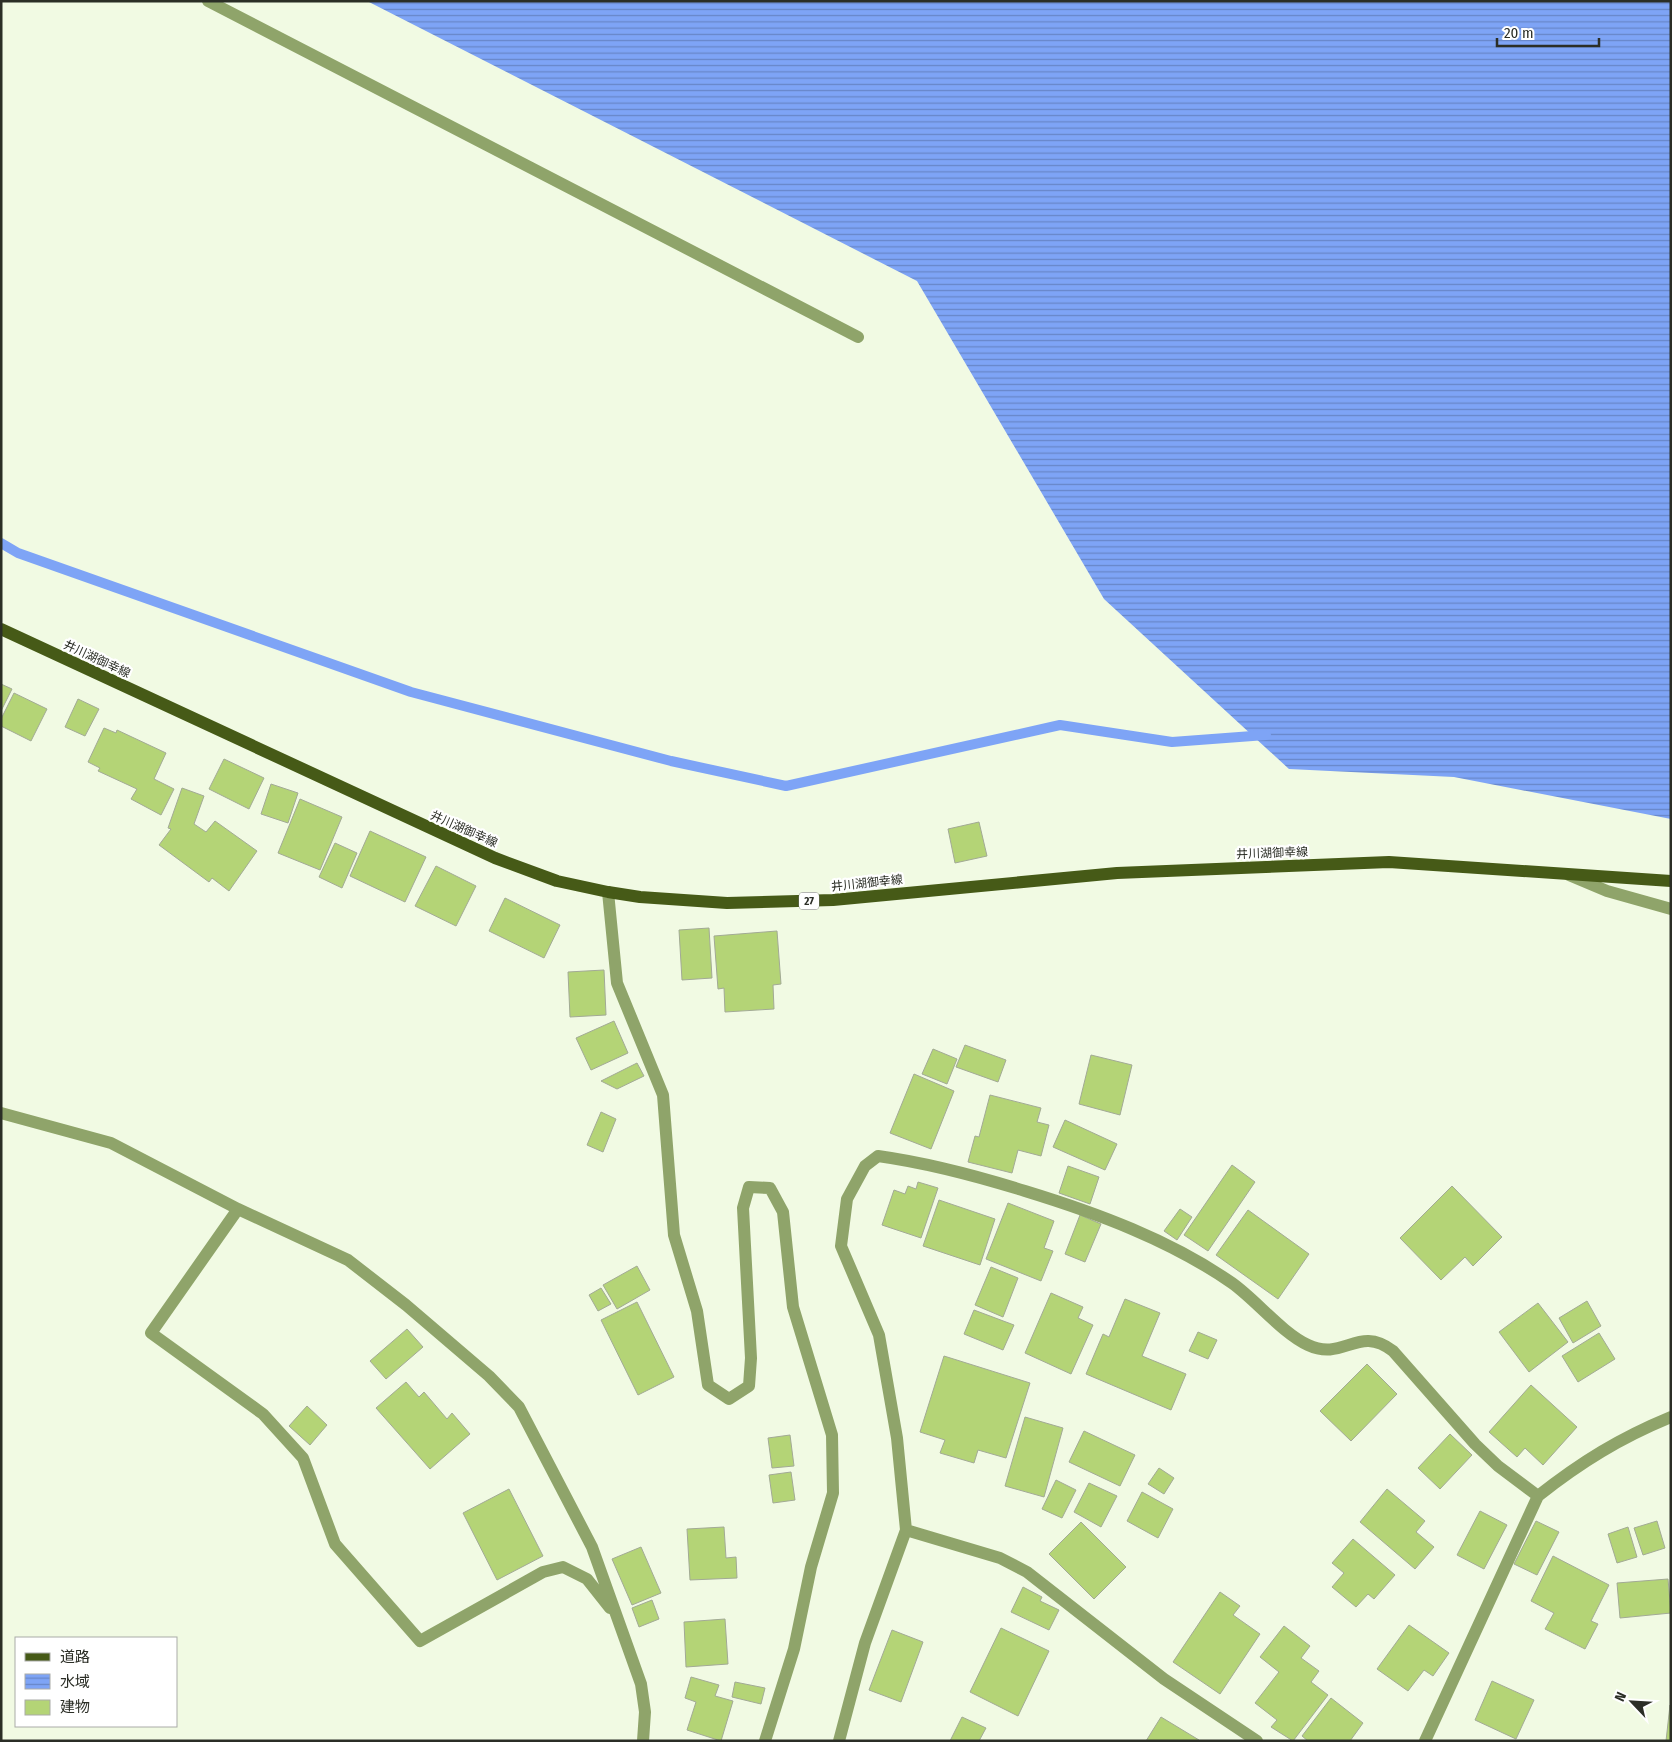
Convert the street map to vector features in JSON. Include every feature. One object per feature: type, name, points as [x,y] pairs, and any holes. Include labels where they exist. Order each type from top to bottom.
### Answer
[{"type":"main road","name":"井川湖御幸線","points":[[1,629],[495,858],[557,881],[640,897],[727,903],[833,900],[1117,873],[1389,862],[1671,881]]},
{"type":"street","points":[[208,1],[858,337]]},
{"type":"street","points":[[1564,873],[1607,892],[1671,909]]},
{"type":"street","points":[[608,892],[616,983],[663,1095],[674,1235],[697,1311],[708,1384],[729,1399],[749,1386],[751,1358],[743,1208],[749,1187],[770,1188],[783,1212],[793,1307],[832,1435],[833,1493],[811,1567],[794,1648],[765,1741]]},
{"type":"street","points":[[1,1113],[111,1143],[238,1209],[348,1260],[406,1305],[489,1376],[519,1407],[592,1547],[641,1684],[645,1712],[643,1741]]},
{"type":"street","points":[[839,1741],[866,1643],[906,1530],[897,1438],[879,1336],[841,1246],[848,1200],[865,1166],[878,1156],[947,1169],[996,1182],[1080,1208],[1159,1240],[1232,1283],[1303,1343],[1318,1350],[1335,1350],[1366,1339],[1382,1342],[1393,1351],[1475,1444],[1498,1466],[1538,1496]]},
{"type":"street","points":[[238,1209],[151,1333],[263,1414],[303,1458],[335,1544],[420,1641],[543,1572],[563,1566],[587,1579],[616,1616]]},
{"type":"street","points":[[1425,1741],[1538,1496],[1571,1469],[1612,1443],[1671,1417]]},
{"type":"street","points":[[906,1530],[1000,1558],[1027,1572],[1164,1678],[1257,1741]]},
{"type":"water","points":[[367,1],[1671,1],[1671,819],[1454,777],[1289,769],[1104,599],[917,281]]},
{"type":"building","points":[[1,684],[12,689],[1,711]]},
{"type":"building","points":[[14,693],[47,709],[31,741],[1,726],[1,719]]},
{"type":"building","points":[[78,699],[99,709],[85,736],[65,727]]},
{"type":"building","points":[[104,728],[116,733],[117,730],[166,753],[154,779],[174,789],[161,815],[131,799],[137,789],[98,771],[100,768],[88,762]]},
{"type":"building","points":[[224,759],[264,778],[249,809],[209,789]]},
{"type":"building","points":[[271,784],[298,793],[288,823],[261,814]]},
{"type":"building","points":[[182,788],[204,796],[194,824],[206,832],[215,821],[257,851],[229,891],[212,878],[209,882],[159,845],[171,829],[168,828]]},
{"type":"building","points":[[300,799],[342,817],[320,870],[278,853]]},
{"type":"building","points":[[979,822],[987,856],[955,863],[948,829]]},
{"type":"building","points":[[370,831],[426,857],[405,902],[350,876]]},
{"type":"building","points":[[335,843],[357,853],[342,888],[319,877]]},
{"type":"building","points":[[436,866],[476,886],[456,926],[415,906]]},
{"type":"building","points":[[505,898],[560,925],[544,958],[489,931]]},
{"type":"building","points":[[709,928],[712,978],[682,980],[679,930]]},
{"type":"building","points":[[777,931],[781,984],[773,985],[774,1009],[725,1012],[724,988],[718,989],[714,936]]},
{"type":"building","points":[[604,970],[606,1015],[570,1017],[568,972]]},
{"type":"building","points":[[614,1021],[628,1053],[591,1070],[576,1038]]},
{"type":"building","points":[[965,1045],[1006,1060],[998,1082],[956,1067]]},
{"type":"building","points":[[933,1049],[957,1059],[947,1084],[922,1074]]},
{"type":"building","points":[[1091,1055],[1132,1065],[1120,1115],[1079,1104]]},
{"type":"building","points":[[637,1063],[644,1076],[617,1089],[601,1081]]},
{"type":"building","points":[[914,1074],[954,1091],[931,1149],[890,1133]]},
{"type":"building","points":[[990,1095],[1041,1108],[1037,1122],[1049,1125],[1041,1156],[1018,1150],[1012,1173],[968,1162],[975,1136],[979,1137]]},
{"type":"building","points":[[601,1112],[616,1119],[603,1152],[587,1145]]},
{"type":"building","points":[[1065,1120],[1117,1144],[1105,1170],[1053,1147]]},
{"type":"building","points":[[1232,1165],[1255,1182],[1208,1251],[1184,1235]]},
{"type":"building","points":[[1068,1166],[1099,1177],[1090,1204],[1059,1193]]},
{"type":"building","points":[[918,1182],[938,1188],[921,1238],[882,1225],[894,1190],[905,1194],[908,1186],[916,1189]]},
{"type":"building","points":[[1452,1186],[1502,1237],[1473,1266],[1465,1257],[1441,1280],[1400,1238]]},
{"type":"building","points":[[939,1200],[995,1219],[980,1265],[923,1246]]},
{"type":"building","points":[[1008,1203],[1054,1221],[1044,1248],[1053,1251],[1041,1281],[986,1259]]},
{"type":"building","points":[[1180,1209],[1192,1217],[1177,1240],[1164,1231]]},
{"type":"building","points":[[1248,1210],[1309,1254],[1278,1299],[1216,1255]]},
{"type":"building","points":[[1080,1215],[1101,1224],[1085,1262],[1065,1254]]},
{"type":"building","points":[[637,1266],[650,1290],[617,1309],[603,1285]]},
{"type":"building","points":[[991,1267],[1018,1278],[1003,1317],[975,1305]]},
{"type":"building","points":[[601,1288],[611,1304],[598,1311],[589,1295]]},
{"type":"building","points":[[1051,1293],[1083,1307],[1078,1318],[1093,1325],[1071,1374],[1025,1353]]},
{"type":"building","points":[[1125,1299],[1160,1313],[1142,1356],[1186,1374],[1171,1410],[1086,1374],[1103,1334],[1109,1337]]},
{"type":"building","points":[[1587,1301],[1601,1326],[1573,1343],[1559,1318]]},
{"type":"building","points":[[637,1302],[674,1377],[638,1395],[601,1320]]},
{"type":"building","points":[[1538,1303],[1568,1342],[1529,1372],[1499,1332]]},
{"type":"building","points":[[974,1310],[1014,1325],[1003,1350],[964,1334]]},
{"type":"building","points":[[407,1329],[423,1347],[386,1379],[370,1361]]},
{"type":"building","points":[[1198,1332],[1217,1340],[1208,1359],[1189,1351]]},
{"type":"building","points":[[1599,1333],[1615,1359],[1578,1382],[1562,1356]]},
{"type":"building","points":[[944,1356],[1030,1383],[1006,1458],[978,1450],[974,1463],[940,1453],[945,1440],[920,1432]]},
{"type":"building","points":[[1367,1364],[1397,1394],[1351,1441],[1320,1411]]},
{"type":"building","points":[[406,1382],[419,1397],[424,1392],[447,1419],[452,1413],[470,1434],[430,1469],[376,1408]]},
{"type":"building","points":[[1531,1385],[1577,1427],[1543,1465],[1525,1448],[1517,1457],[1489,1432]]},
{"type":"building","points":[[307,1406],[327,1425],[310,1445],[289,1426]]},
{"type":"building","points":[[1025,1417],[1063,1428],[1044,1497],[1005,1486]]},
{"type":"building","points":[[1084,1431],[1135,1455],[1120,1486],[1069,1462]]},
{"type":"building","points":[[1450,1434],[1472,1455],[1440,1489],[1418,1468]]},
{"type":"building","points":[[790,1435],[794,1466],[772,1468],[768,1438]]},
{"type":"building","points":[[1159,1468],[1174,1478],[1164,1494],[1148,1484]]},
{"type":"building","points":[[791,1472],[795,1500],[773,1503],[769,1475]]},
{"type":"building","points":[[1056,1480],[1076,1490],[1062,1518],[1042,1509]]},
{"type":"building","points":[[1089,1483],[1117,1496],[1101,1527],[1074,1512]]},
{"type":"building","points":[[509,1489],[543,1556],[497,1580],[463,1513]]},
{"type":"building","points":[[1387,1489],[1425,1521],[1416,1532],[1434,1547],[1415,1569],[1360,1522]]},
{"type":"building","points":[[1142,1492],[1173,1509],[1158,1538],[1127,1521]]},
{"type":"building","points":[[1480,1511],[1507,1525],[1484,1569],[1457,1555]]},
{"type":"building","points":[[1536,1521],[1559,1532],[1537,1575],[1514,1564]]},
{"type":"building","points":[[1657,1521],[1665,1548],[1643,1555],[1634,1528]]},
{"type":"building","points":[[1081,1522],[1126,1567],[1094,1599],[1049,1554]]},
{"type":"building","points":[[724,1527],[726,1558],[736,1557],[737,1578],[690,1580],[687,1529]]},
{"type":"building","points":[[1628,1527],[1637,1557],[1617,1563],[1608,1534]]},
{"type":"building","points":[[1353,1539],[1395,1575],[1374,1599],[1368,1594],[1356,1607],[1332,1587],[1344,1573],[1332,1563]]},
{"type":"building","points":[[641,1547],[661,1593],[632,1605],[612,1559]]},
{"type":"building","points":[[1553,1556],[1609,1585],[1591,1621],[1598,1624],[1585,1649],[1545,1629],[1554,1613],[1531,1601]]},
{"type":"building","points":[[1668,1579],[1671,1613],[1620,1618],[1617,1583]]},
{"type":"building","points":[[1023,1587],[1042,1597],[1040,1601],[1059,1610],[1049,1630],[1011,1612]]},
{"type":"building","points":[[1220,1592],[1240,1606],[1233,1615],[1260,1634],[1220,1694],[1173,1662]]},
{"type":"building","points":[[652,1600],[659,1619],[639,1627],[632,1608]]},
{"type":"building","points":[[725,1619],[728,1664],[686,1667],[684,1622]]},
{"type":"building","points":[[1409,1625],[1449,1653],[1433,1676],[1424,1670],[1408,1691],[1377,1669]]},
{"type":"building","points":[[1284,1626],[1310,1646],[1301,1658],[1319,1671],[1311,1682],[1328,1695],[1293,1741],[1271,1727],[1277,1720],[1255,1703],[1279,1672],[1260,1657]]},
{"type":"building","points":[[1001,1628],[1049,1651],[1018,1716],[970,1692]]},
{"type":"building","points":[[892,1630],[923,1642],[901,1702],[869,1690]]},
{"type":"building","points":[[691,1677],[719,1685],[715,1696],[733,1701],[721,1741],[687,1730],[696,1702],[685,1698]]},
{"type":"building","points":[[1492,1681],[1534,1700],[1516,1739],[1475,1720]]},
{"type":"building","points":[[735,1682],[765,1688],[761,1704],[732,1697]]},
{"type":"building","points":[[1331,1698],[1363,1723],[1350,1741],[1308,1741],[1302,1736]]},
{"type":"building","points":[[1670,1705],[1671,1741],[1666,1741]]},
{"type":"building","points":[[962,1717],[986,1728],[979,1741],[950,1741]]},
{"type":"building","points":[[1161,1717],[1199,1740],[1199,1741],[1146,1741]]},
{"type":"waterway","points":[[1,543],[18,553],[411,692],[671,761],[786,786],[1060,725],[1172,742],[1266,735]]}]
